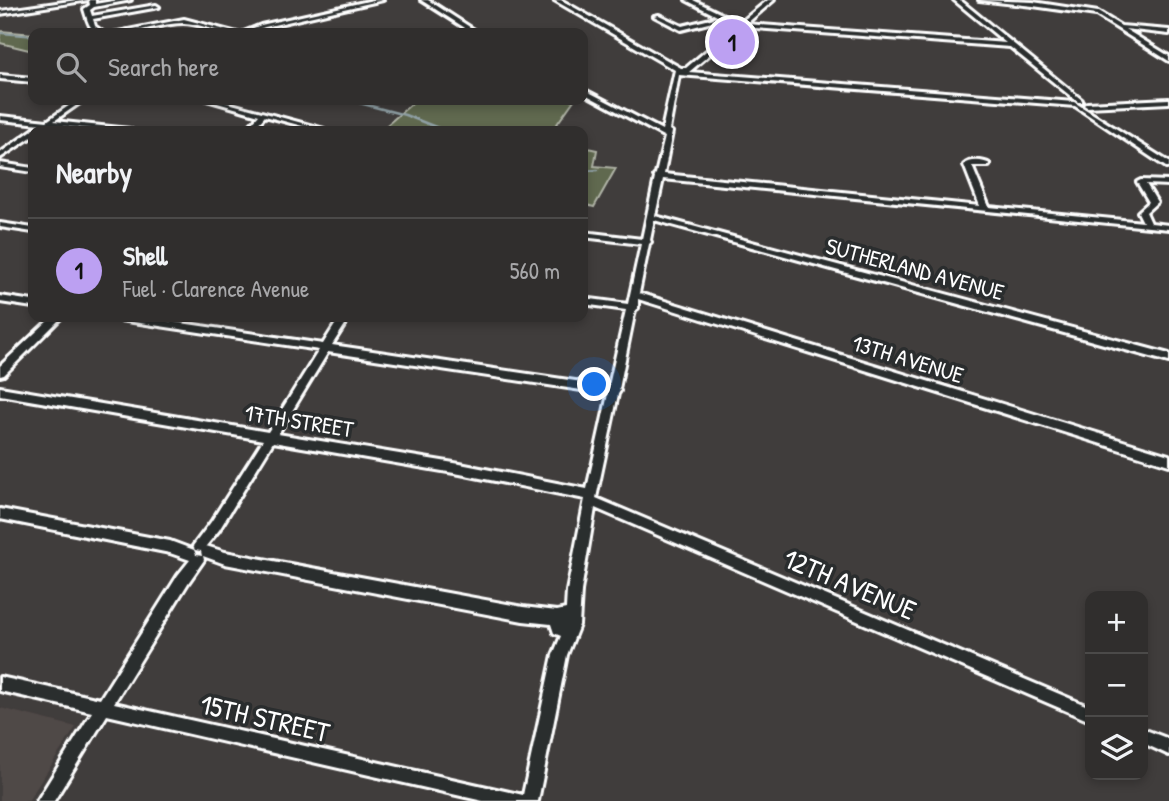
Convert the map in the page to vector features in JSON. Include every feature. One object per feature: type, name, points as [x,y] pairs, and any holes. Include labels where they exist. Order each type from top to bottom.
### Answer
[{"type":"street","points":[[1,13],[128,0]]},
{"type":"street","points":[[256,28],[380,0]]},
{"type":"street","points":[[424,0],[468,28]]},
{"type":"street","points":[[557,0],[667,65],[683,71],[1062,102],[1100,104],[1169,101]]},
{"type":"street","points":[[689,0],[741,25],[1012,45]]},
{"type":"street","points":[[530,801],[560,655],[563,622],[573,591],[590,498],[633,308],[665,133],[683,71],[771,0]]},
{"type":"street","points":[[957,0],[1092,114],[1169,165]]},
{"type":"street","points":[[982,0],[1034,4],[1098,15],[1169,59]]},
{"type":"street","points":[[91,2],[87,9],[94,28]]},
{"type":"street","points":[[90,18],[156,7]]},
{"type":"street","points":[[657,16],[681,28],[724,17]]},
{"type":"street","points":[[145,28],[184,21],[213,28]]},
{"type":"street","points":[[160,28],[163,25]]},
{"type":"street","points":[[1120,27],[1169,32]]},
{"type":"street","points":[[0,77],[28,80]]},
{"type":"street","points":[[588,94],[648,127],[665,133]]},
{"type":"street","points":[[43,126],[74,105]]},
{"type":"street","points":[[229,105],[310,126]]},
{"type":"street","points":[[253,126],[264,114]]},
{"type":"street","points":[[0,118],[79,126]]},
{"type":"street","points":[[1,156],[28,136]]},
{"type":"street","points":[[986,164],[968,164],[986,210]]},
{"type":"street","points":[[2,166],[28,169]]},
{"type":"street","points":[[658,176],[1169,227]]},
{"type":"street","points":[[1148,225],[1142,211],[1153,204],[1140,181],[1169,183]]},
{"type":"street","name":"SUTHERLAND AVENUE","points":[[651,217],[1169,358]]},
{"type":"street","points":[[0,225],[28,229]]},
{"type":"street","points":[[588,235],[646,242]]},
{"type":"street","name":"13TH AVENUE","points":[[635,295],[1169,460]]},
{"type":"street","points":[[0,299],[28,303]]},
{"type":"street","points":[[588,302],[633,308]]},
{"type":"street","points":[[0,372],[52,322]]},
{"type":"street","points":[[154,322],[615,390]]},
{"type":"street","points":[[45,801],[342,322]]},
{"type":"street","name":"17TH STREET","points":[[0,391],[460,469],[590,498]]},
{"type":"street","name":"12TH AVENUE","points":[[590,498],[1085,712]]},
{"type":"street","points":[[0,514],[563,622]]},
{"type":"street","name":"15TH STREET","points":[[0,684],[518,801]]},
{"type":"street","points":[[1148,738],[1169,747]]},
{"type":"shaded area","points":[[0,708],[76,727],[28,801],[0,801]]},
{"type":"green space","points":[[0,31],[28,34],[28,50],[0,43]]},
{"type":"green space","points":[[410,105],[570,105],[556,126],[386,126]]},
{"type":"green space","points":[[588,148],[597,150],[594,166],[616,168],[594,207],[588,205]]},
{"type":"waterway","points":[[0,33],[28,36]]},
{"type":"waterway","points":[[367,105],[433,126]]},
{"type":"waterway","points":[[588,171],[598,170]]},
{"type":"place","name":"Shell","points":[[732,42]]}]
